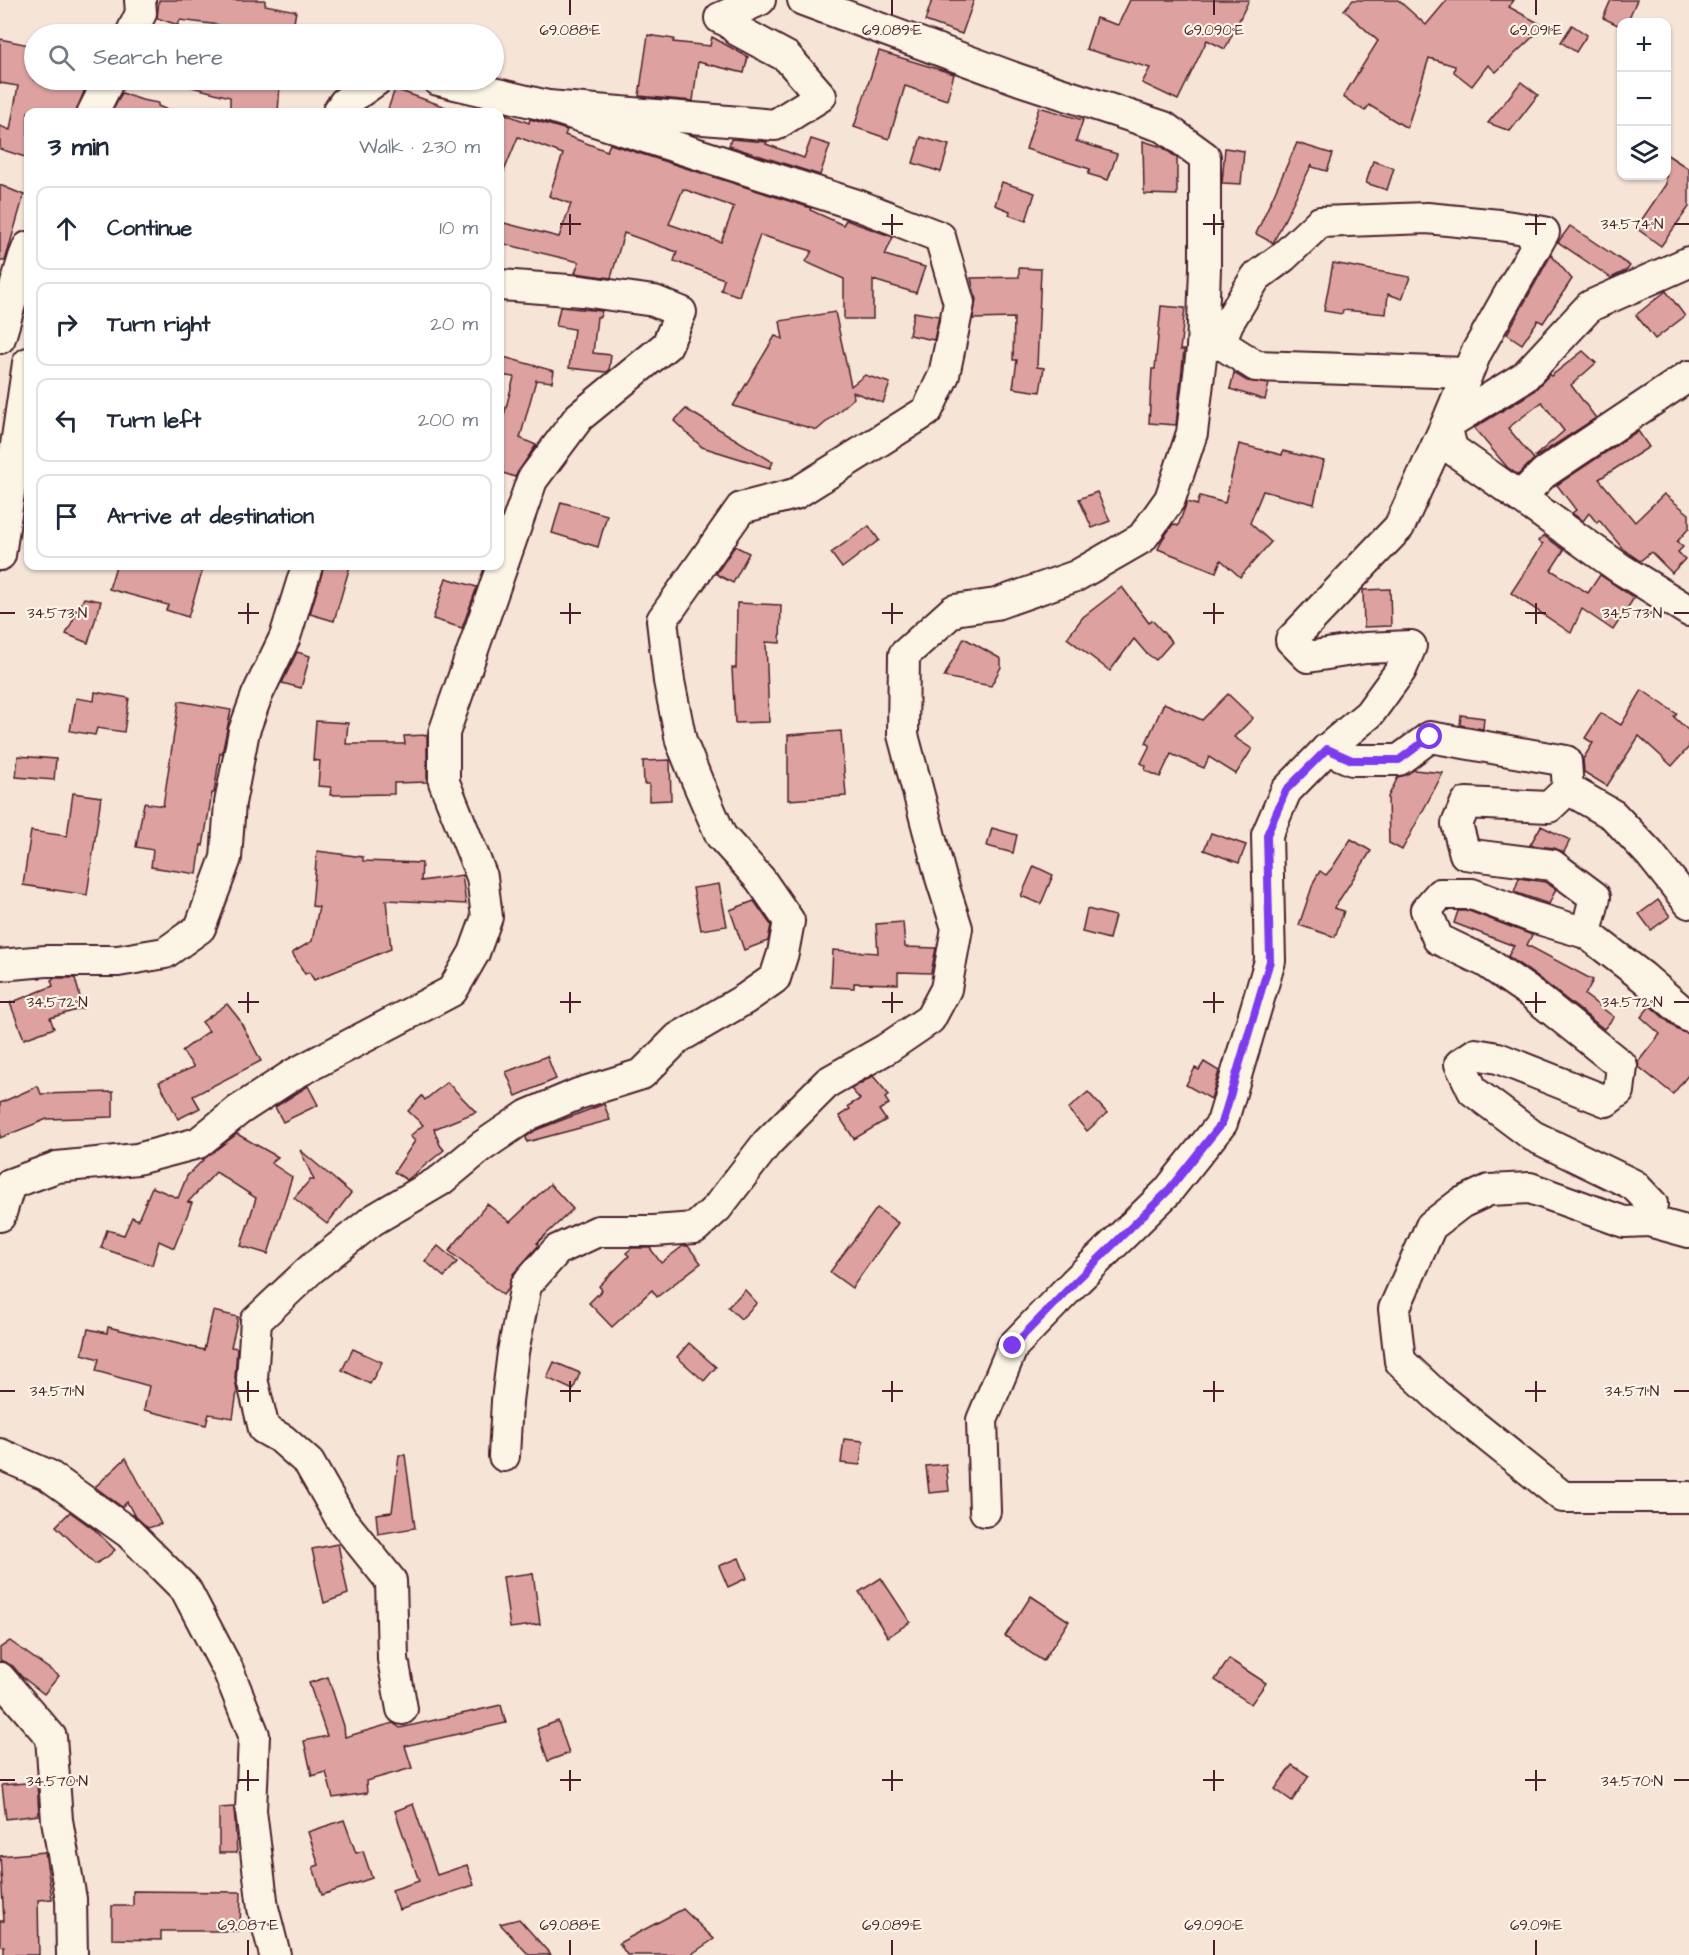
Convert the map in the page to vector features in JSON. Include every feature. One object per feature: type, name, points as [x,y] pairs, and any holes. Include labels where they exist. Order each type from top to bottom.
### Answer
[{"type":"street","points":[[548,106],[775,125],[821,96],[788,57],[737,30],[729,22],[720,18],[760,0]]},
{"type":"street","points":[[504,1456],[513,1352],[526,1286],[557,1250],[598,1231],[695,1228],[717,1208],[767,1143],[828,1082],[886,1049],[930,1019],[946,989],[957,928],[941,879],[903,735],[904,655],[954,610],[996,604],[1076,576],[1142,538],[1170,499],[1192,434],[1211,346],[1205,268],[1205,157],[1164,127],[1020,80],[803,0]]},
{"type":"street","points":[[95,108],[104,90]]},
{"type":"street","points":[[341,108],[363,90]]},
{"type":"street","points":[[402,1709],[393,1659],[391,1581],[341,1519],[309,1463],[282,1439],[264,1429],[252,1379],[256,1321],[311,1269],[373,1220],[441,1180],[481,1147],[528,1115],[578,1094],[642,1074],[678,1038],[745,999],[775,978],[783,953],[789,921],[760,879],[721,836],[698,783],[681,741],[669,681],[662,620],[741,508],[795,494],[927,411],[944,375],[959,303],[940,237],[860,206],[548,106],[480,90]]},
{"type":"street","points":[[985,1511],[982,1420],[1013,1346],[1167,1192],[1222,1123],[1270,961],[1267,835],[1286,790],[1327,749],[1369,714],[1401,670],[1411,646],[1365,648],[1308,657],[1291,640],[1399,527],[1446,425],[1476,352],[1544,232],[1426,218],[1320,222],[1283,257],[1256,277],[1211,346]]},
{"type":"street","points":[[1446,425],[1524,377],[1590,306],[1689,262]]},
{"type":"street","points":[[0,555],[13,350],[24,274]]},
{"type":"street","points":[[504,285],[582,291],[654,301],[681,312],[667,345],[579,417],[532,480],[504,560]]},
{"type":"street","points":[[13,350],[24,329]]},
{"type":"street","points":[[1211,346],[1256,366],[1467,373]]},
{"type":"street","points":[[1520,497],[1544,473],[1689,376]]},
{"type":"street","points":[[1446,425],[1452,449],[1621,569],[1689,611]]},
{"type":"street","points":[[0,965],[46,961],[118,961],[165,953],[200,928],[226,858],[230,803],[244,731],[257,695],[285,637],[306,570]]},
{"type":"street","points":[[0,1216],[10,1184],[57,1167],[137,1159],[198,1143],[239,1110],[294,1074],[452,991],[474,953],[487,917],[482,877],[444,782],[444,733],[501,570]]},
{"type":"street","points":[[1327,749],[1352,760],[1399,760],[1430,737],[1566,761],[1568,789]]},
{"type":"street","points":[[1568,789],[1613,815],[1650,854],[1689,903]]},
{"type":"street","points":[[1568,789],[1548,807],[1466,803],[1457,824],[1466,854],[1552,865],[1595,897],[1586,933]]},
{"type":"street","points":[[1649,1221],[1652,1204],[1634,1185],[1533,1136],[1473,1091],[1460,1064],[1475,1054],[1498,1058],[1606,1101],[1619,1090],[1622,1066],[1532,994],[1486,962],[1438,939],[1426,910],[1440,894],[1472,894],[1532,917],[1586,933],[1643,977],[1689,1017]]},
{"type":"street","points":[[1689,1232],[1649,1221],[1624,1222],[1530,1188],[1489,1190],[1461,1203],[1431,1226],[1394,1309],[1400,1361],[1436,1395],[1563,1497],[1689,1497]]},
{"type":"street","points":[[0,1454],[48,1475],[129,1533],[186,1590],[228,1670],[254,1735],[251,1811],[263,1908],[274,1955]]},
{"type":"street","points":[[0,1678],[51,1737],[57,1820],[71,1899],[72,1955]]},
{"type":"building","points":[[159,0],[265,0],[265,5],[296,11],[294,24],[211,24],[180,20],[178,24],[175,24],[157,18]]},
{"type":"building","points":[[932,0],[974,0],[962,34],[925,21]]},
{"type":"building","points":[[1130,0],[1249,0],[1225,49],[1207,40],[1178,100],[1142,83],[1150,68],[1086,49],[1096,18],[1118,25]]},
{"type":"building","points":[[1353,0],[1398,0],[1426,25],[1447,0],[1514,0],[1509,7],[1544,26],[1496,72],[1488,65],[1472,86],[1454,72],[1455,66],[1429,58],[1407,128],[1369,105],[1365,111],[1343,97],[1378,41],[1344,10]]},
{"type":"building","points":[[1611,0],[1637,0],[1629,18],[1617,18],[1617,25],[1603,18]]},
{"type":"building","points":[[1572,25],[1587,35],[1576,52],[1561,42]]},
{"type":"building","points":[[648,35],[674,39],[673,42],[710,46],[712,37],[748,57],[744,73],[698,62],[693,101],[639,96]]},
{"type":"building","points":[[0,39],[24,44],[24,90],[85,90],[78,108],[24,108],[24,157],[0,149],[0,126],[10,130],[18,86],[0,83]]},
{"type":"building","points":[[879,51],[954,74],[947,100],[905,86],[889,139],[854,127]]},
{"type":"building","points":[[1521,82],[1538,95],[1510,131],[1488,123]]},
{"type":"building","points":[[203,90],[280,90],[278,108],[230,108],[230,97]]},
{"type":"building","points":[[395,90],[398,90],[448,108],[388,108]]},
{"type":"building","points":[[122,93],[158,103],[158,106],[163,108],[114,108]]},
{"type":"building","points":[[1039,107],[1083,120],[1076,141],[1117,154],[1108,180],[1088,174],[1090,169],[1026,149]]},
{"type":"building","points":[[504,114],[529,123],[530,119],[567,130],[565,135],[607,151],[610,144],[811,208],[810,210],[843,225],[846,220],[893,237],[885,255],[925,267],[916,293],[873,280],[873,319],[844,319],[844,279],[806,262],[812,251],[760,235],[739,296],[721,290],[724,279],[674,261],[677,252],[624,233],[611,278],[575,273],[579,262],[504,244],[504,223],[559,237],[571,204],[549,196],[563,154],[518,137],[504,171]],"holes":[[[683,189],[734,207],[721,242],[669,224]]]},
{"type":"building","points":[[921,137],[949,145],[941,172],[913,163]]},
{"type":"building","points":[[731,139],[767,142],[766,144],[804,158],[811,139],[830,145],[820,175],[729,146]]},
{"type":"building","points":[[1143,141],[1162,147],[1177,158],[1177,195],[1144,194]]},
{"type":"building","points":[[1297,143],[1333,154],[1327,171],[1312,167],[1312,164],[1273,243],[1256,234]]},
{"type":"building","points":[[1225,148],[1244,151],[1241,184],[1222,183]]},
{"type":"building","points":[[1671,157],[1689,169],[1689,207],[1661,246],[1636,228],[1666,184],[1666,180],[1671,180]]},
{"type":"building","points":[[1373,161],[1394,168],[1387,190],[1366,183]]},
{"type":"building","points":[[1002,182],[1035,193],[1026,221],[1009,215],[1010,211],[995,205]]},
{"type":"building","points":[[0,185],[24,195],[5,261],[0,261]]},
{"type":"building","points":[[1570,226],[1630,266],[1611,278],[1558,242]]},
{"type":"building","points":[[1551,255],[1572,279],[1543,323],[1538,320],[1522,344],[1507,334]]},
{"type":"building","points":[[1333,263],[1410,277],[1402,299],[1388,294],[1386,314],[1343,310],[1342,314],[1324,311]]},
{"type":"building","points":[[1019,268],[1041,269],[1037,367],[1044,368],[1040,392],[1013,388],[1017,360],[1013,360],[1014,318],[973,319],[976,299],[971,278],[1019,277]]},
{"type":"building","points":[[1666,291],[1685,316],[1655,339],[1636,315]]},
{"type":"building","points":[[1161,306],[1185,308],[1180,350],[1184,350],[1176,425],[1149,423],[1152,369],[1155,369]]},
{"type":"building","points":[[560,307],[602,311],[600,317],[597,317],[593,353],[611,355],[609,371],[569,368],[574,329],[556,326]]},
{"type":"building","points":[[835,312],[851,386],[865,375],[890,383],[883,403],[853,392],[854,398],[817,430],[733,406],[775,336],[783,339],[780,321]]},
{"type":"building","points":[[914,312],[939,316],[934,340],[909,335]]},
{"type":"building","points":[[1583,351],[1596,363],[1571,385],[1596,418],[1536,457],[1564,431],[1542,402],[1508,428],[1534,459],[1518,475],[1507,467],[1474,428],[1533,392],[1550,374],[1551,376]]},
{"type":"building","points":[[504,357],[554,371],[552,382],[536,380],[520,438],[536,445],[515,477],[504,473],[504,415],[514,377],[504,376]]},
{"type":"building","points":[[1234,373],[1247,381],[1269,384],[1265,400],[1230,389]]},
{"type":"building","points":[[686,409],[773,462],[770,468],[702,447],[674,421]]},
{"type":"building","points":[[1638,431],[1649,447],[1599,479],[1635,522],[1664,494],[1689,514],[1689,528],[1677,542],[1683,547],[1678,552],[1685,559],[1672,573],[1651,552],[1640,561],[1623,549],[1599,520],[1597,523],[1589,513],[1583,521],[1572,513],[1576,510],[1557,485]]},
{"type":"building","points":[[1239,444],[1282,455],[1283,451],[1324,461],[1314,504],[1263,491],[1250,523],[1271,542],[1240,577],[1221,560],[1216,572],[1158,549],[1173,524],[1178,526],[1187,502],[1197,505],[1200,496],[1225,503]]},
{"type":"building","points":[[1097,492],[1110,521],[1092,528],[1079,499]]},
{"type":"building","points":[[561,502],[607,515],[598,547],[552,533]]},
{"type":"building","points":[[869,526],[879,540],[842,568],[831,553]]},
{"type":"building","points":[[1544,536],[1564,550],[1551,570],[1588,593],[1600,575],[1634,598],[1613,630],[1582,609],[1571,633],[1511,593],[1543,544],[1538,541]]},
{"type":"building","points":[[735,546],[749,553],[733,583],[716,574]]},
{"type":"building","points":[[115,570],[203,570],[188,617],[166,610],[168,605],[109,589]]},
{"type":"building","points":[[323,570],[349,570],[334,621],[310,614]]},
{"type":"building","points":[[446,578],[477,587],[462,628],[433,619]]},
{"type":"building","points":[[1122,587],[1149,623],[1152,620],[1172,642],[1156,660],[1146,653],[1134,639],[1110,671],[1067,638],[1083,617]]},
{"type":"building","points":[[1390,589],[1391,626],[1364,627],[1363,590]]},
{"type":"building","points":[[84,598],[101,601],[88,643],[66,634]]},
{"type":"building","points":[[737,603],[781,605],[780,643],[766,642],[769,722],[735,723],[732,668],[736,668]]},
{"type":"building","points":[[964,638],[1001,659],[1001,667],[991,686],[944,677]]},
{"type":"building","points":[[297,652],[310,656],[301,688],[282,683]]},
{"type":"building","points":[[1642,690],[1677,714],[1674,717],[1689,731],[1689,747],[1672,766],[1639,736],[1607,786],[1584,772],[1583,759],[1593,743],[1585,738],[1601,713],[1621,725]]},
{"type":"building","points":[[95,692],[129,698],[124,732],[97,728],[95,735],[70,731],[76,698],[94,701]]},
{"type":"building","points":[[1228,694],[1253,718],[1234,737],[1252,749],[1236,774],[1209,757],[1204,768],[1171,754],[1160,777],[1145,770],[1146,766],[1141,763],[1150,745],[1146,743],[1164,703],[1202,720]]},
{"type":"building","points":[[179,701],[231,710],[222,754],[220,753],[197,874],[151,867],[153,850],[136,847],[144,803],[163,806]]},
{"type":"building","points":[[1461,715],[1484,718],[1483,729],[1460,725]]},
{"type":"building","points":[[316,721],[348,723],[346,744],[405,744],[404,736],[427,735],[427,782],[394,783],[394,794],[330,795],[331,787],[318,786],[320,761],[313,760]]},
{"type":"building","points":[[841,731],[846,796],[788,800],[788,735]]},
{"type":"building","points":[[18,756],[56,759],[54,780],[16,777]]},
{"type":"building","points":[[670,760],[671,800],[649,801],[649,784],[644,784],[643,761]]},
{"type":"building","points":[[1414,770],[1443,773],[1402,850],[1389,843],[1388,797],[1398,777]]},
{"type":"building","points":[[73,793],[101,797],[87,895],[23,885],[31,831],[67,836]]},
{"type":"building","points":[[1541,826],[1570,840],[1564,852],[1554,848],[1530,845]]},
{"type":"building","points":[[992,828],[1017,835],[1013,853],[987,846]]},
{"type":"building","points":[[1211,833],[1246,845],[1239,863],[1204,850]]},
{"type":"building","points":[[1351,839],[1371,851],[1334,908],[1344,911],[1335,937],[1299,925],[1314,881],[1320,871],[1326,875]]},
{"type":"building","points":[[317,851],[363,857],[363,861],[422,863],[421,881],[462,875],[466,904],[386,900],[391,949],[314,980],[309,972],[305,974],[292,953],[312,941],[319,907],[312,906]]},
{"type":"building","points":[[1034,866],[1053,875],[1041,904],[1021,896]]},
{"type":"building","points":[[1519,878],[1545,882],[1556,889],[1549,904],[1514,892]]},
{"type":"building","points":[[719,884],[727,926],[701,930],[693,888]]},
{"type":"building","points":[[1658,900],[1670,916],[1651,930],[1639,914]]},
{"type":"building","points":[[754,901],[771,925],[768,941],[744,950],[730,910]]},
{"type":"building","points":[[1087,909],[1115,916],[1109,939],[1082,932]]},
{"type":"building","points":[[1458,911],[1469,911],[1532,935],[1527,945],[1593,980],[1585,995],[1614,1017],[1604,1029],[1508,956],[1514,946],[1454,923]]},
{"type":"building","points":[[903,922],[905,947],[936,948],[931,973],[898,972],[898,984],[854,983],[854,988],[831,987],[833,950],[878,953],[876,924]]},
{"type":"building","points":[[75,978],[83,1008],[50,1018],[54,1028],[24,1039],[10,1003],[53,986],[51,980]]},
{"type":"building","points":[[227,1004],[239,1019],[261,1061],[193,1096],[200,1108],[178,1119],[159,1082],[194,1067],[182,1051],[209,1031],[202,1022]]},
{"type":"building","points":[[1650,1006],[1678,1030],[1689,1034],[1689,1074],[1673,1094],[1639,1067],[1638,1062],[1660,1034],[1641,1017]]},
{"type":"building","points":[[547,1056],[556,1079],[516,1096],[506,1072]]},
{"type":"building","points":[[1204,1062],[1219,1071],[1211,1099],[1186,1085],[1195,1068],[1199,1070]]},
{"type":"building","points":[[873,1076],[889,1095],[885,1098],[889,1104],[879,1110],[886,1120],[854,1139],[839,1116],[850,1109],[848,1106],[860,1099],[851,1089]]},
{"type":"building","points":[[447,1082],[476,1112],[434,1129],[444,1150],[407,1180],[394,1172],[415,1141],[410,1136],[423,1125],[408,1111],[422,1096],[425,1100]]},
{"type":"building","points":[[38,1086],[41,1094],[113,1092],[113,1117],[47,1119],[0,1138],[0,1103]]},
{"type":"building","points":[[308,1086],[318,1105],[283,1122],[275,1107]]},
{"type":"building","points":[[1088,1092],[1107,1113],[1087,1131],[1068,1109]]},
{"type":"building","points":[[604,1104],[610,1120],[527,1142],[526,1137],[536,1130]]},
{"type":"building","points":[[237,1134],[278,1157],[271,1163],[292,1177],[268,1254],[241,1246],[256,1198],[216,1172],[188,1202],[192,1203],[174,1248],[159,1241],[152,1265],[101,1248],[107,1230],[124,1235],[132,1217],[138,1220],[152,1187],[178,1198],[187,1176],[205,1158]]},
{"type":"building","points":[[300,1150],[351,1193],[327,1224],[294,1198],[310,1180],[314,1180]]},
{"type":"building","points":[[550,1184],[573,1209],[537,1243],[539,1245],[513,1274],[508,1289],[503,1295],[449,1251],[487,1204],[510,1222]]},
{"type":"building","points":[[877,1208],[898,1223],[852,1288],[830,1272]]},
{"type":"building","points":[[438,1246],[457,1262],[444,1277],[425,1261]]},
{"type":"building","points":[[683,1246],[688,1246],[701,1263],[657,1297],[652,1290],[612,1327],[589,1303],[602,1290],[599,1286],[629,1256],[626,1253],[632,1248],[650,1248],[661,1263]]},
{"type":"building","points":[[745,1290],[757,1303],[741,1319],[728,1307]]},
{"type":"building","points":[[213,1311],[238,1317],[231,1347],[237,1348],[235,1378],[237,1392],[233,1418],[209,1414],[206,1425],[144,1410],[149,1386],[96,1371],[99,1359],[82,1354],[88,1329],[107,1333],[108,1327],[204,1350]]},
{"type":"building","points":[[689,1343],[716,1367],[704,1381],[677,1357]]},
{"type":"building","points":[[353,1349],[382,1362],[370,1384],[342,1370]]},
{"type":"building","points":[[554,1362],[580,1373],[573,1390],[547,1378]]},
{"type":"building","points":[[844,1439],[863,1441],[860,1465],[841,1463]]},
{"type":"building","points":[[399,1455],[405,1455],[415,1528],[378,1534],[376,1514],[392,1512]]},
{"type":"building","points":[[126,1458],[161,1524],[148,1528],[134,1515],[127,1502],[122,1507],[95,1487]]},
{"type":"building","points":[[946,1464],[949,1491],[929,1493],[926,1466]]},
{"type":"building","points":[[70,1512],[95,1530],[115,1550],[95,1564],[56,1526]]},
{"type":"building","points":[[338,1544],[348,1594],[324,1603],[312,1549]]},
{"type":"building","points":[[739,1558],[747,1578],[728,1587],[719,1566]]},
{"type":"building","points":[[533,1573],[540,1624],[510,1628],[503,1577]]},
{"type":"building","points":[[881,1578],[910,1622],[888,1637],[859,1592]]},
{"type":"building","points":[[1031,1596],[1069,1621],[1043,1661],[1005,1636]]},
{"type":"building","points":[[10,1641],[59,1676],[44,1694],[21,1676],[13,1666],[0,1660],[0,1648]]},
{"type":"building","points":[[1229,1659],[1266,1683],[1251,1704],[1215,1680]]},
{"type":"building","points":[[328,1677],[344,1726],[345,1737],[393,1723],[400,1728],[501,1705],[506,1723],[405,1746],[412,1768],[366,1781],[367,1793],[333,1798],[326,1772],[312,1776],[304,1741],[327,1736],[309,1683]]},
{"type":"building","points":[[558,1721],[569,1753],[548,1761],[537,1729]]},
{"type":"building","points":[[1292,1765],[1309,1776],[1292,1801],[1275,1789]]},
{"type":"building","points":[[37,1782],[39,1815],[6,1819],[2,1785]]},
{"type":"building","points":[[413,1804],[437,1875],[467,1865],[474,1885],[399,1910],[392,1890],[419,1881],[395,1811]]},
{"type":"building","points":[[234,1807],[237,1853],[219,1853],[219,1808]]},
{"type":"building","points":[[344,1820],[356,1853],[363,1851],[372,1878],[322,1895],[313,1867],[319,1865],[308,1832]]},
{"type":"building","points":[[45,1852],[52,1899],[38,1900],[39,1955],[4,1955],[4,1946],[0,1946],[0,1921],[4,1921],[0,1856]]},
{"type":"building","points":[[133,1891],[241,1892],[240,1931],[161,1931],[161,1940],[112,1939],[112,1906],[133,1906]]},
{"type":"building","points":[[683,1909],[714,1939],[690,1955],[627,1955],[619,1943]]},
{"type":"building","points":[[519,1919],[551,1955],[529,1955],[500,1924]]},
{"type":"route","points":[[1013,1346],[1167,1192],[1222,1123],[1270,961],[1267,835],[1286,790],[1327,749],[1352,760],[1399,760],[1430,737]]}]
